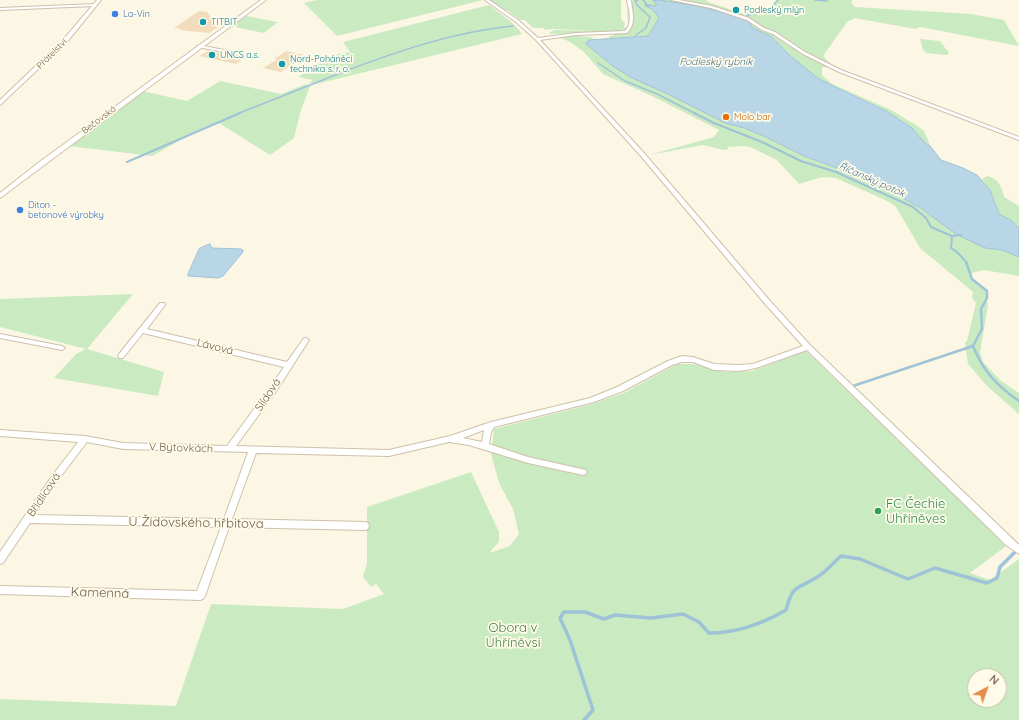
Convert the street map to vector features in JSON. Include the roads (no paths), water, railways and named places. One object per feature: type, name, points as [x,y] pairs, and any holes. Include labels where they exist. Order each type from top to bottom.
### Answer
[{"type":"street","name":"Přátelství","points":[[0,103],[62,45],[98,0]]},
{"type":"street","name":"Bečovská","points":[[0,196],[40,164],[199,46],[264,0]]},
{"type":"street","points":[[487,0],[517,21],[537,39],[642,154],[768,303],[808,347],[1019,550]]},
{"type":"street","points":[[537,39],[576,34],[616,34],[626,32],[630,28],[632,22],[630,0]]},
{"type":"street","points":[[673,0],[712,7],[748,19],[763,29],[774,33],[804,53],[840,71],[1019,139]]},
{"type":"street","points":[[0,9],[94,5]]},
{"type":"street","points":[[199,46],[248,56]]},
{"type":"street","points":[[121,356],[162,305]]},
{"type":"street","name":"Lávová","points":[[142,330],[288,365]]},
{"type":"street","points":[[0,336],[62,348]]},
{"type":"street","name":"Slídová","points":[[229,449],[276,385],[306,340]]},
{"type":"street","name":"V Bytovkách","points":[[0,433],[86,439],[123,446],[389,453],[450,439],[492,425],[591,400],[620,389],[670,363],[682,359],[692,360],[714,367],[739,368],[754,366],[808,347]]},
{"type":"street","points":[[485,445],[487,432],[492,425]]},
{"type":"street","name":"Břidlicová","points":[[2,555],[55,478],[86,439]]},
{"type":"street","points":[[450,439],[485,445],[527,460],[583,472]]},
{"type":"street","points":[[227,524],[253,450]]},
{"type":"street","name":"U Židovského hřbitova","points":[[28,519],[364,526]]},
{"type":"street","name":"Kamenná","points":[[0,590],[200,596],[227,524]]},
{"type":"water","name":"Podleský rybník","points":[[660,0],[698,6],[740,17],[749,22],[753,28],[772,37],[788,54],[819,79],[886,111],[912,128],[925,143],[931,147],[941,160],[977,175],[990,190],[999,214],[1012,221],[1019,228],[1019,257],[1002,250],[985,248],[956,234],[922,209],[899,196],[837,168],[804,156],[766,137],[744,128],[725,123],[668,94],[630,77],[613,66],[586,44],[589,40],[648,36],[659,18],[653,10],[645,6],[645,4],[656,6],[653,1]]},
{"type":"water","points":[[210,244],[212,248],[241,249],[243,252],[223,276],[218,278],[188,276],[199,249]]},
{"type":"waterway","name":"Říčanský potok","points":[[636,35],[646,28],[650,17],[637,5],[635,1],[638,0]]},
{"type":"waterway","points":[[643,0],[649,7]]},
{"type":"waterway","points":[[747,15],[765,13],[778,0]]},
{"type":"waterway","points":[[815,0],[827,1]]},
{"type":"waterway","points":[[237,114],[343,72],[426,43],[469,33],[513,26]]},
{"type":"waterway","name":"Říčanský potok","points":[[598,63],[625,81],[657,94],[696,114]]},
{"type":"waterway","points":[[127,162],[240,113]]},
{"type":"waterway","name":"Říčanský potok","points":[[696,114],[714,123],[762,142],[801,161],[836,172],[913,207],[926,218],[931,227],[952,236]]},
{"type":"waterway","points":[[952,236],[961,235]]},
{"type":"waterway","name":"Říčanský potok","points":[[952,236],[951,248],[967,263]]},
{"type":"waterway","name":"Říčanský potok","points":[[966,262],[972,279],[987,291],[987,298],[981,309],[982,329],[973,346]]},
{"type":"waterway","points":[[853,386],[973,346]]},
{"type":"waterway","name":"Říčanský potok","points":[[973,346],[981,363],[997,384],[1019,401]]},
{"type":"waterway","name":"Říčanský potok","points":[[584,720],[593,710],[570,640],[560,618],[564,612],[585,612],[604,619],[615,615],[651,618],[683,614],[699,622],[709,633],[719,633],[749,627],[768,620],[786,610],[791,596],[796,589],[818,577],[841,556],[860,559],[908,579],[935,568],[987,583],[997,578],[1000,567],[1019,548]]},
{"type":"place","name":"Podleský mlýn","points":[[736,10]]},
{"type":"place","name":"La-Vin","points":[[115,14]]},
{"type":"place","name":"TITBIT","points":[[203,22]]},
{"type":"place","name":"UNCS a.s.","points":[[212,55]]},
{"type":"place","name":"Nord-Poháněcí technika s. r. o.","points":[[282,64]]},
{"type":"place","name":"Molo bar","points":[[726,117]]},
{"type":"place","name":"Diton - betonové výrobky","points":[[20,210]]},
{"type":"place","name":"FC Čechie Uhříněves","points":[[878,511]]},
{"type":"park label","name":"Obora v Uhříněvsi","points":[[513,636]]}]
